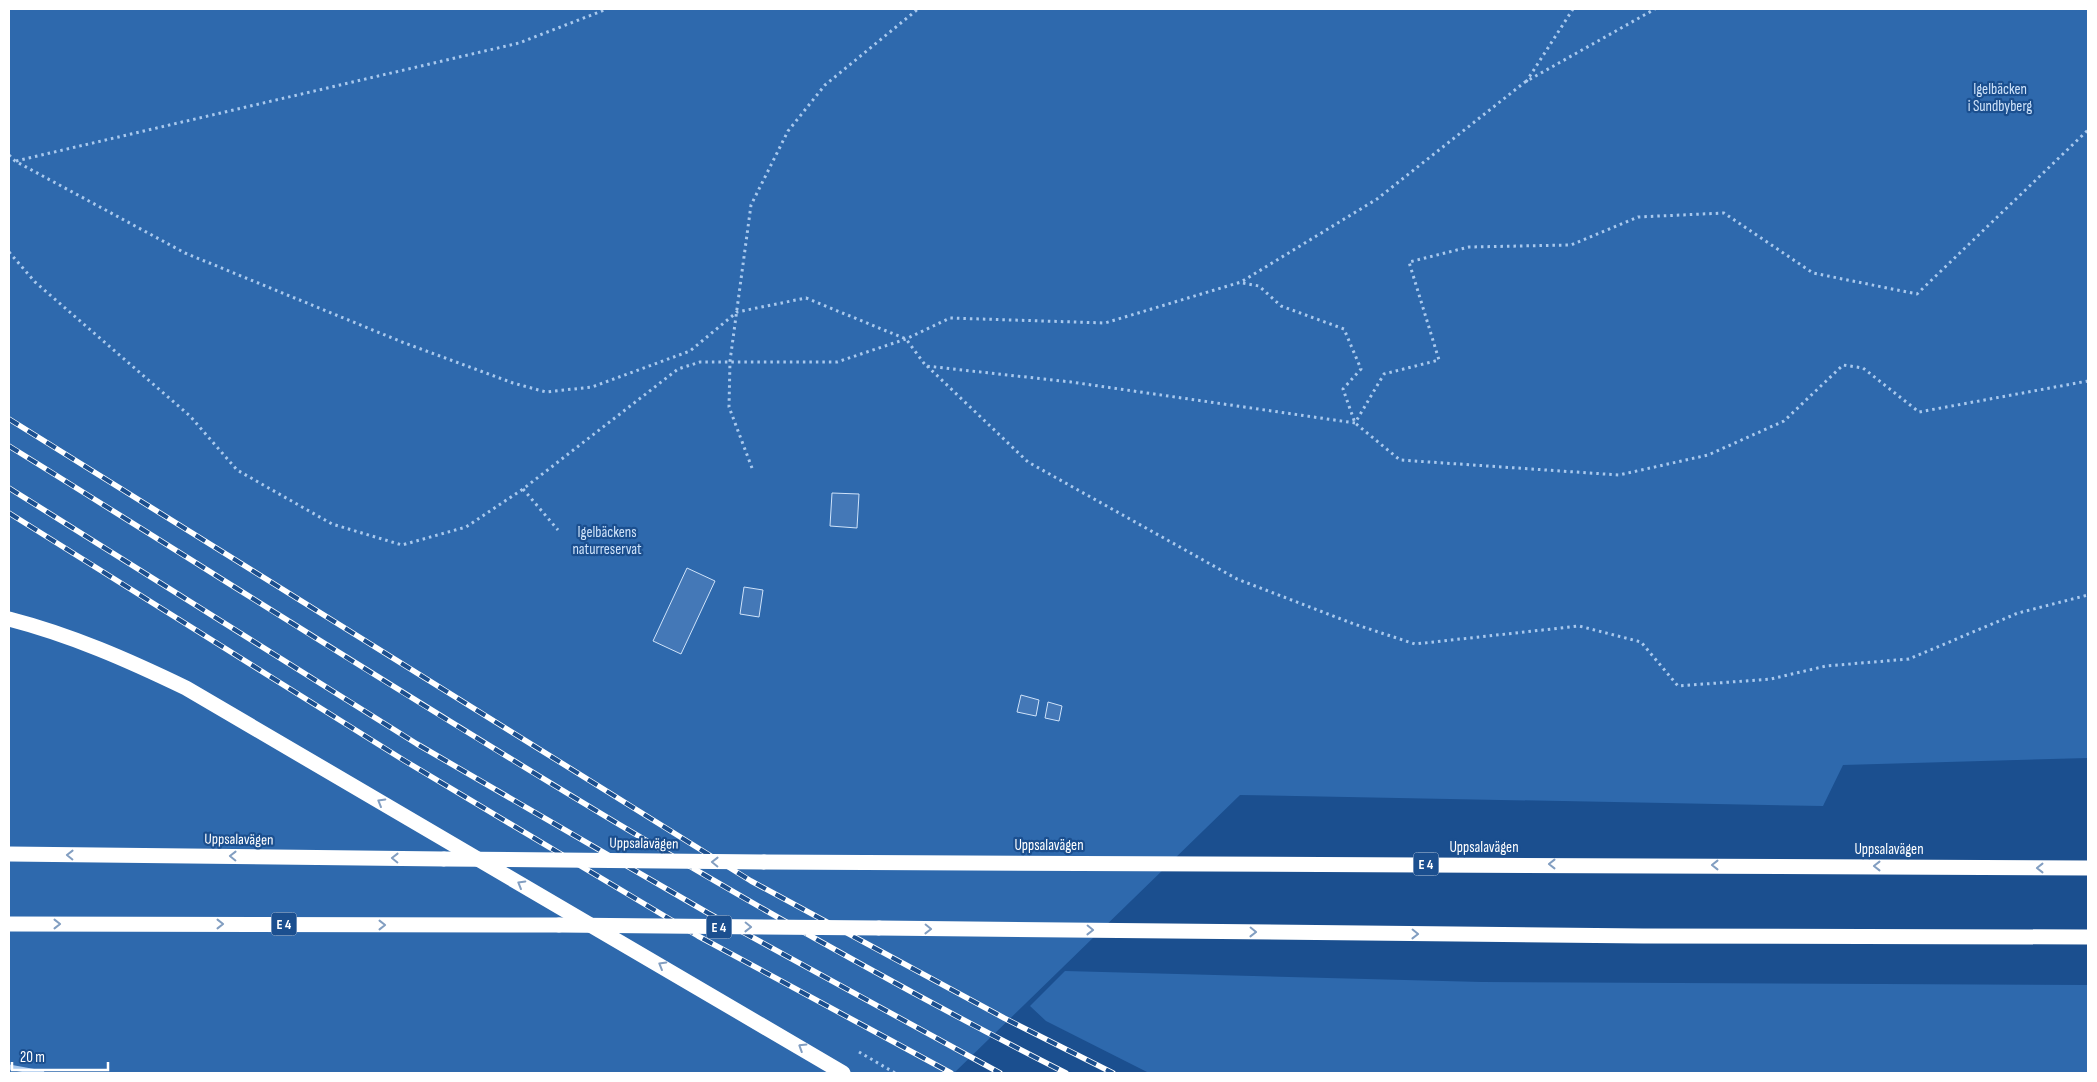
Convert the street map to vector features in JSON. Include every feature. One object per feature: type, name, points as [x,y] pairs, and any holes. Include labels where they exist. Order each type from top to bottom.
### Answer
[{"type":"highway","points":[[9,619],[55,631],[115,654],[186,688],[844,1073]]},
{"type":"highway","name":"Uppsalavägen","points":[[9,854],[764,862],[2088,868]]},
{"type":"highway","name":"E 4","points":[[9,924],[559,925],[1643,936],[2088,937]]},
{"type":"street","points":[[9,1067],[42,1073]]},
{"type":"path","points":[[15,161],[519,43],[607,9]]},
{"type":"path","points":[[752,468],[729,406],[730,361],[751,205],[788,131],[825,85],[918,9]]},
{"type":"path","points":[[1525,82],[1573,9]]},
{"type":"path","points":[[9,252],[36,282],[190,416],[237,470],[332,524],[402,545],[466,527],[523,489],[678,369],[700,362],[836,362],[906,339],[950,318],[1105,323],[1241,282],[1377,199],[1525,82],[1655,9]]},
{"type":"path","points":[[1355,422],[1384,374],[1439,360],[1409,262],[1469,247],[1571,245],[1638,217],[1724,213],[1813,274],[1917,294],[2088,130]]},
{"type":"path","points":[[9,155],[15,161],[185,253],[402,342],[513,383],[546,392],[592,387],[690,351],[736,312],[806,298],[906,339],[926,366],[1028,462],[1237,579],[1354,624],[1415,644],[1579,626],[1641,642],[1678,686],[1771,679],[1826,666],[1909,659],[2018,613],[2088,595]]},
{"type":"path","points":[[1241,282],[1259,286],[1281,306],[1344,329],[1361,369],[1343,389],[1355,422],[1400,460],[1619,475],[1708,455],[1784,421],[1843,365],[1863,368],[1919,412],[2088,380]]},
{"type":"path","points":[[926,366],[1071,382],[1355,422]]},
{"type":"path","points":[[523,489],[558,530]]},
{"type":"green space","name":"Igelbäckens naturreservat","points":[[9,9],[2088,9],[2088,758],[1843,765],[1823,806],[1240,795],[954,1073],[9,1073]]},
{"type":"green space","points":[[1065,971],[1482,982],[2088,985],[2088,1073],[1149,1073],[1046,1021],[1030,1006]]},
{"type":"building","points":[[832,493],[859,494],[857,528],[830,526]]},
{"type":"building","points":[[687,568],[715,581],[681,654],[653,641]]},
{"type":"building","points":[[744,587],[763,590],[759,617],[740,614]]},
{"type":"building","points":[[1021,695],[1039,700],[1036,716],[1017,712]]},
{"type":"building","points":[[1048,702],[1062,706],[1059,721],[1045,718]]},
{"type":"railway","points":[[9,419],[751,881],[1004,1018],[1113,1073]]},
{"type":"railway","points":[[9,446],[400,691],[662,850],[930,1002],[1066,1073]]},
{"type":"railway","points":[[9,488],[417,744],[708,913],[1000,1073]]},
{"type":"railway","points":[[9,513],[405,761],[698,936],[951,1073]]},
{"type":"park label","name":"Igelbäcken i Sundbyberg","points":[[2000,98]]}]
